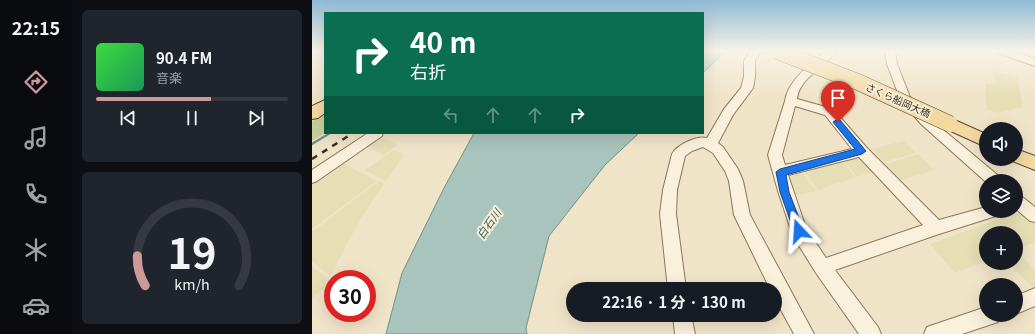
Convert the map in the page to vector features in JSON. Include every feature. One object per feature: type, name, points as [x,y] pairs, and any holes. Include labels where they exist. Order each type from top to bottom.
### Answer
[{"type":"main road","name":"さくら船岡大橋","points":[[818,67],[858,82],[979,138]]},
{"type":"main road","points":[[312,114],[324,106]]},
{"type":"main road","points":[[1023,158],[1035,163]]},
{"type":"street","points":[[710,144],[719,126],[747,88],[750,79],[748,67]]},
{"type":"street","points":[[815,67],[804,76],[792,92],[791,101],[775,156],[785,192],[799,231],[822,267],[871,334]]},
{"type":"street","points":[[893,67],[905,98],[925,121],[987,174]]},
{"type":"street","points":[[791,101],[829,112],[862,151],[936,228]]},
{"type":"street","points":[[312,177],[376,134]]},
{"type":"street","points":[[676,282],[668,214],[670,190],[679,154],[695,143],[703,142],[710,144],[718,150],[731,169],[736,181],[742,215],[772,276],[804,334]]},
{"type":"street","points":[[780,172],[862,151]]},
{"type":"street","points":[[1023,207],[1035,216]]},
{"type":"street","points":[[822,267],[936,228],[979,215]]},
{"type":"street","points":[[1023,302],[1035,296]]},
{"type":"street","points":[[934,334],[979,319]]},
{"type":"street","points":[[683,322],[685,334]]},
{"type":"shaded area","points":[[993,71],[1017,77],[1023,107],[997,113],[987,110],[985,83],[996,85]]},
{"type":"shaded area","points":[[379,136],[397,145],[384,155],[366,146]]},
{"type":"shaded area","points":[[903,141],[916,153],[884,162],[872,149]]},
{"type":"shaded area","points":[[394,150],[404,155],[386,181],[365,170]]},
{"type":"shaded area","points":[[918,154],[934,170],[901,180],[886,164]]},
{"type":"shaded area","points":[[859,157],[875,171],[857,177],[843,159]]},
{"type":"shaded area","points":[[841,160],[855,177],[818,190],[804,171]]},
{"type":"shaded area","points":[[343,163],[377,181],[312,229],[312,182]]},
{"type":"shaded area","points":[[801,171],[816,191],[792,196],[787,176],[789,174]]},
{"type":"shaded area","points":[[379,181],[384,184],[362,216],[333,270],[324,271],[312,261],[312,232]]},
{"type":"shaded area","points":[[1023,215],[1029,217],[1035,222],[1035,242],[1023,246],[1023,226],[979,226],[1001,218],[1023,218]]},
{"type":"shaded area","points":[[979,226],[979,264],[955,273],[930,244]]},
{"type":"shaded area","points":[[1023,258],[1035,270],[1035,286],[1032,287],[1015,270],[1023,270]]},
{"type":"shaded area","points":[[312,266],[324,276],[324,288],[312,298]]},
{"type":"green space","points":[[324,113],[324,134],[312,141],[312,121]]},
{"type":"water","points":[[704,67],[710,67],[704,72]]},
{"type":"water","name":"白石川","points":[[473,134],[638,134],[605,165],[549,236],[526,328],[527,334],[386,334],[402,273],[444,188]]},
{"type":"waterway","points":[[312,144],[328,134]]},
{"type":"railway","points":[[312,159],[351,134]]},
{"type":"route","points":[[799,231],[785,192],[780,172],[862,151],[838,122]]}]
